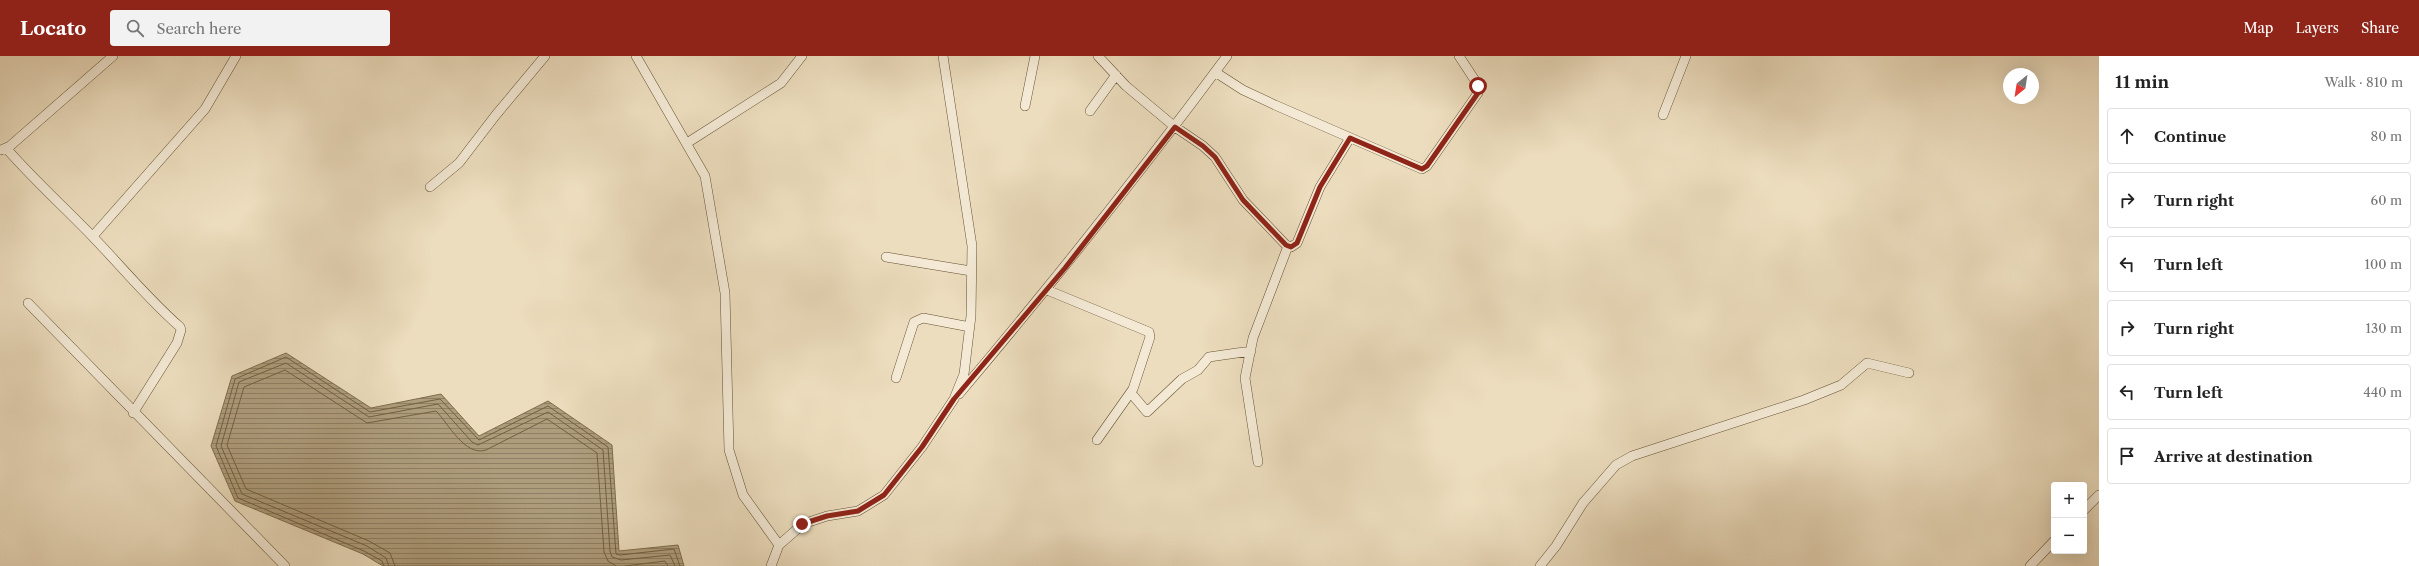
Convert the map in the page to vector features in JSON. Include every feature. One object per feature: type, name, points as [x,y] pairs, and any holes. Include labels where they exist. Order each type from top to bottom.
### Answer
[{"type":"street","points":[[113,56],[10,146],[2,149],[93,236],[181,330],[177,342],[133,413]]},
{"type":"street","points":[[93,236],[205,109],[236,56]]},
{"type":"street","points":[[430,187],[459,163],[495,116],[545,56]]},
{"type":"street","points":[[636,56],[705,176],[725,293],[729,450],[743,495],[779,545]]},
{"type":"street","points":[[687,143],[781,83],[802,56]]},
{"type":"street","points":[[943,56],[972,246],[970,327],[964,374],[954,399]]},
{"type":"street","points":[[1024,106],[1035,56]]},
{"type":"street","points":[[1098,56],[1116,75],[1175,127],[1203,146],[1215,157],[1243,200],[1288,246]]},
{"type":"street","points":[[771,566],[779,545],[802,524],[827,516],[858,511],[884,495],[922,447],[954,399],[1047,290],[1175,127],[1227,56]]},
{"type":"street","points":[[1215,72],[1243,90],[1422,169],[1427,166],[1478,93],[1478,86],[1459,56]]},
{"type":"street","points":[[1663,114],[1686,56]]},
{"type":"street","points":[[1090,111],[1116,75]]},
{"type":"street","points":[[1288,246],[1291,247],[1297,243],[1320,187],[1350,138]]},
{"type":"street","points":[[1258,462],[1246,378],[1253,338],[1288,246]]},
{"type":"street","points":[[886,257],[971,270]]},
{"type":"street","points":[[1047,290],[1149,332],[1150,337],[1144,362],[1131,393],[1097,440]]},
{"type":"street","points":[[28,303],[133,413],[285,566]]},
{"type":"street","points":[[896,378],[914,322],[923,318],[970,327]]},
{"type":"street","points":[[1131,393],[1147,412],[1182,379],[1198,370],[1209,357],[1251,350]]},
{"type":"street","points":[[1540,566],[1556,546],[1583,503],[1616,465],[1632,456],[1804,400],[1841,385],[1867,363],[1909,373]]},
{"type":"street","points":[[2087,507],[2099,495]]},
{"type":"street","points":[[2030,566],[2051,544]]},
{"type":"water","points":[[286,353],[371,408],[441,394],[479,436],[548,401],[612,445],[619,551],[678,545],[684,566],[383,566],[363,554],[235,501],[211,446],[232,376]]},
{"type":"route","points":[[802,524],[827,516],[858,511],[884,495],[922,447],[954,399],[1065,268],[1175,127],[1192,137],[1215,157],[1243,200],[1286,245],[1291,247],[1297,243],[1320,187],[1350,138],[1422,169],[1427,166],[1478,93],[1478,86]]}]
